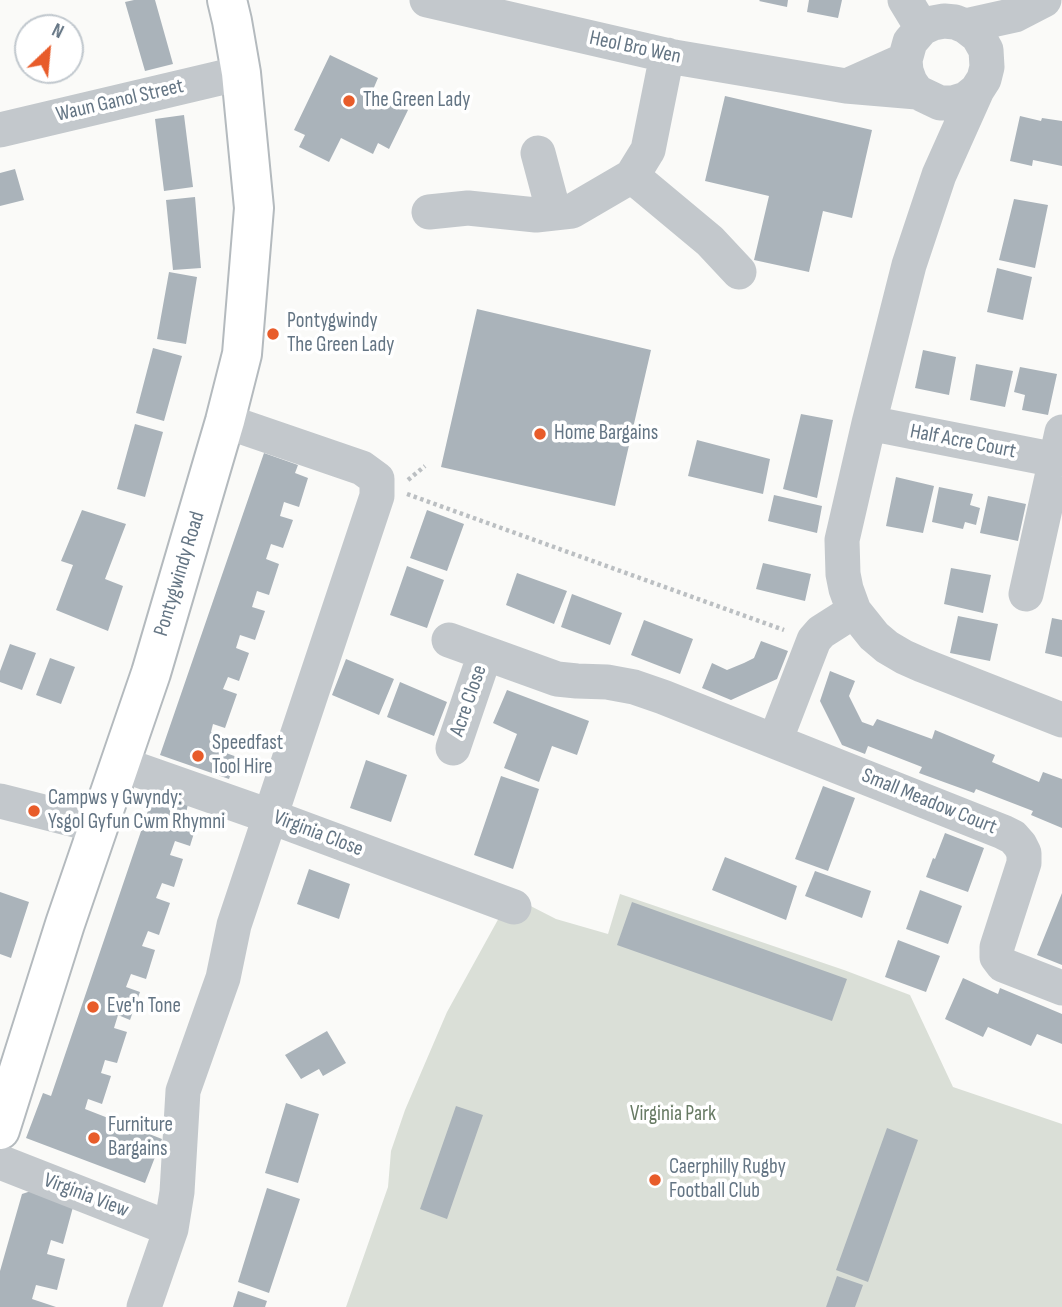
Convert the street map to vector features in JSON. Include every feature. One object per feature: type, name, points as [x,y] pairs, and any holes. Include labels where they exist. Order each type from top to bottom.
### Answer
[{"type":"main road","name":"Pontygwindy Road","points":[[0,1130],[65,924],[150,673],[225,421],[242,354],[254,208],[240,73],[227,0]]},
{"type":"street","name":"Heol Bro Wen","points":[[442,2],[667,55],[953,103],[966,99],[982,78]]},
{"type":"street","points":[[965,26],[1030,8]]},
{"type":"street","points":[[1030,8],[982,78],[939,175],[909,265],[842,540],[843,574],[854,611],[874,636],[887,647],[904,657],[1062,720]]},
{"type":"street","points":[[939,175],[928,97],[910,82],[906,71],[905,60],[914,14],[933,23],[955,22],[978,36],[986,50],[982,78]]},
{"type":"street","points":[[429,212],[468,208],[536,215],[572,211],[632,176],[648,150],[667,55]]},
{"type":"street","points":[[846,86],[905,60]]},
{"type":"street","name":"Waun Ganol Street","points":[[0,130],[240,73]]},
{"type":"street","points":[[538,153],[554,213]]},
{"type":"street","points":[[632,176],[710,241],[739,271]]},
{"type":"street","points":[[144,1307],[171,1229],[177,1192],[183,1091],[223,978],[234,925],[269,816],[377,496],[377,478],[362,468],[225,421]]},
{"type":"street","name":"Half Acre Court","points":[[869,423],[1059,446],[1041,575]]},
{"type":"street","points":[[775,741],[814,640],[821,632],[854,611]]},
{"type":"street","name":"Small Meadow Court","points":[[449,640],[557,678],[607,682],[663,696],[1013,837],[1024,853],[1024,863],[997,947],[997,957],[1003,965],[1062,988]]},
{"type":"street","name":"Acre Close","points":[[453,748],[485,654]]},
{"type":"street","name":"Virginia Close","points":[[121,764],[514,907]]},
{"type":"street","points":[[0,801],[99,826]]},
{"type":"street","name":"Virginia View","points":[[0,1162],[171,1229]]},
{"type":"path","points":[[377,496],[396,490],[814,640]]},
{"type":"green space","name":"Virginia Park","points":[[620,894],[910,995],[953,1087],[1062,1124],[1062,1307],[346,1307],[388,1187],[391,1151],[405,1110],[447,1012],[511,896],[556,919],[608,934]]},
{"type":"building","points":[[155,0],[173,64],[145,71],[125,2]]},
{"type":"building","points":[[760,0],[788,0],[787,7]]},
{"type":"building","points":[[809,0],[842,0],[838,18],[807,12]]},
{"type":"building","name":"The Green Lady","points":[[330,55],[378,78],[372,92],[408,110],[389,149],[378,143],[373,154],[341,138],[329,162],[299,147],[305,135],[294,130]]},
{"type":"building","points":[[725,96],[872,130],[852,218],[823,211],[809,272],[754,260],[769,196],[705,181]]},
{"type":"building","points":[[184,115],[193,187],[164,191],[155,119]]},
{"type":"building","points":[[1020,116],[1041,121],[1042,118],[1062,121],[1062,166],[1033,160],[1032,166],[1010,161]]},
{"type":"building","points":[[15,169],[24,200],[0,206],[0,173]]},
{"type":"building","points":[[195,197],[201,268],[173,270],[166,200]]},
{"type":"building","points":[[1014,199],[1048,205],[1035,268],[999,260]]},
{"type":"building","points":[[997,268],[1032,277],[1023,320],[987,312]]},
{"type":"building","points":[[169,272],[197,277],[186,344],[157,339]]},
{"type":"building","name":"Home Bargains","points":[[477,309],[651,350],[615,506],[441,467]]},
{"type":"building","points":[[153,348],[182,356],[164,421],[136,413]]},
{"type":"building","points":[[923,350],[956,357],[949,395],[915,388]]},
{"type":"building","points":[[976,364],[1013,371],[1005,407],[970,400]]},
{"type":"building","points":[[1020,367],[1057,374],[1048,415],[1022,410],[1025,395],[1014,392]]},
{"type":"building","points":[[801,414],[833,420],[817,498],[783,489]]},
{"type":"building","points":[[135,424],[163,432],[145,497],[117,489]]},
{"type":"building","points":[[697,440],[770,459],[763,494],[688,476]]},
{"type":"building","points":[[264,453],[298,465],[295,473],[308,478],[299,507],[284,502],[280,516],[293,520],[283,548],[271,544],[266,559],[279,564],[269,595],[257,591],[252,607],[265,611],[255,640],[240,635],[236,648],[249,653],[239,681],[228,677],[223,689],[237,694],[225,728],[213,724],[211,732],[223,736],[218,750],[237,757],[229,779],[160,755]]},
{"type":"building","points":[[896,477],[934,486],[923,533],[886,526]]},
{"type":"building","points":[[939,487],[973,494],[970,505],[980,508],[976,525],[965,522],[963,529],[932,522]]},
{"type":"building","points":[[774,495],[822,506],[817,533],[768,521]]},
{"type":"building","points":[[988,496],[1026,504],[1018,541],[980,533]]},
{"type":"building","points":[[82,510],[126,524],[105,579],[123,586],[108,631],[56,610],[73,565],[61,561]]},
{"type":"building","points":[[427,510],[464,524],[447,571],[410,558]]},
{"type":"building","points":[[763,563],[811,574],[805,601],[756,589]]},
{"type":"building","points":[[407,566],[444,580],[427,628],[390,615]]},
{"type":"building","points":[[951,568],[991,575],[983,613],[944,604]]},
{"type":"building","points":[[517,573],[567,591],[554,624],[506,605]]},
{"type":"building","points":[[572,594],[622,613],[610,645],[561,627]]},
{"type":"building","points":[[958,616],[998,624],[990,661],[950,653]]},
{"type":"building","points":[[1052,618],[1062,620],[1062,657],[1045,653]]},
{"type":"building","points":[[644,620],[693,639],[680,674],[631,655]]},
{"type":"building","points":[[761,641],[788,651],[777,679],[731,700],[702,688],[712,663],[727,670],[744,663],[754,658]]},
{"type":"building","points":[[10,644],[36,653],[22,690],[0,682],[0,671]]},
{"type":"building","points":[[50,658],[75,667],[61,704],[36,695]]},
{"type":"building","points":[[346,659],[394,679],[379,715],[332,695]]},
{"type":"building","points":[[830,671],[855,681],[849,696],[862,722],[873,726],[877,719],[932,739],[935,730],[995,755],[992,762],[1039,782],[1043,772],[1062,779],[1062,828],[1031,815],[1033,811],[976,789],[974,793],[919,773],[922,767],[868,746],[865,754],[842,745],[820,701]]},
{"type":"building","points":[[400,682],[447,702],[434,736],[387,717]]},
{"type":"building","points":[[507,690],[589,721],[577,755],[552,746],[539,782],[504,768],[517,734],[493,723]]},
{"type":"building","points":[[366,760],[407,775],[391,822],[350,808]]},
{"type":"building","points":[[501,776],[539,789],[513,869],[474,855]]},
{"type":"building","points":[[823,786],[855,798],[828,871],[795,859]]},
{"type":"building","points":[[154,793],[188,804],[186,813],[199,817],[190,846],[175,841],[170,855],[183,859],[174,887],[162,883],[156,898],[170,903],[159,935],[148,931],[142,946],[155,950],[146,979],[131,974],[126,987],[140,992],[130,1020],[118,1015],[114,1028],[127,1032],[117,1063],[105,1060],[101,1073],[111,1076],[102,1104],[88,1099],[85,1109],[162,1139],[145,1183],[26,1138],[43,1093],[51,1096]]},
{"type":"building","points":[[945,833],[984,848],[968,892],[926,877]]},
{"type":"building","points":[[725,857],[797,886],[786,920],[712,890]]},
{"type":"building","points":[[309,869],[350,884],[339,919],[297,904]]},
{"type":"building","points":[[815,871],[871,891],[862,918],[805,896]]},
{"type":"building","points":[[920,890],[962,906],[948,944],[906,929]]},
{"type":"building","points":[[0,892],[29,902],[11,958],[0,954]]},
{"type":"building","points":[[1062,893],[1062,965],[1037,955]]},
{"type":"building","points":[[632,902],[847,979],[832,1021],[617,945]]},
{"type":"building","points":[[898,940],[940,956],[926,992],[885,977]]},
{"type":"building","points":[[963,978],[998,994],[1000,988],[1062,1014],[1062,1044],[1037,1034],[1031,1046],[988,1027],[983,1037],[945,1019]]},
{"type":"building","points":[[327,1031],[346,1063],[323,1076],[319,1069],[301,1079],[285,1055]]},
{"type":"building","points":[[286,1103],[319,1114],[298,1183],[265,1173]]},
{"type":"building","points":[[456,1106],[483,1115],[447,1219],[420,1209]]},
{"type":"building","points":[[887,1128],[918,1140],[868,1282],[836,1270]]},
{"type":"building","points":[[267,1188],[300,1199],[269,1293],[238,1282]]},
{"type":"building","points":[[31,1191],[73,1207],[63,1244],[51,1240],[47,1254],[65,1259],[57,1290],[36,1285],[32,1299],[56,1307],[0,1307],[0,1271],[22,1194]]},
{"type":"building","points":[[837,1276],[863,1285],[855,1307],[826,1307]]},
{"type":"building","points":[[238,1291],[267,1301],[265,1307],[233,1307]]},
{"type":"place","name":"The Green Lady","points":[[349,101]]},
{"type":"place","name":"Pontygwindy The Green Lady","points":[[273,334]]},
{"type":"place","name":"Home Bargains","points":[[540,434]]},
{"type":"place","name":"Speedfast Tool Hire","points":[[198,756]]},
{"type":"place","name":"Campws y Gwyndy: Ysgol Gyfun Cwm Rhymni","points":[[34,811]]},
{"type":"place","name":"Eve'n Tone","points":[[93,1007]]},
{"type":"place","name":"Furniture Bargains","points":[[94,1138]]},
{"type":"place","name":"Caerphilly Rugby Football Club","points":[[655,1180]]}]
